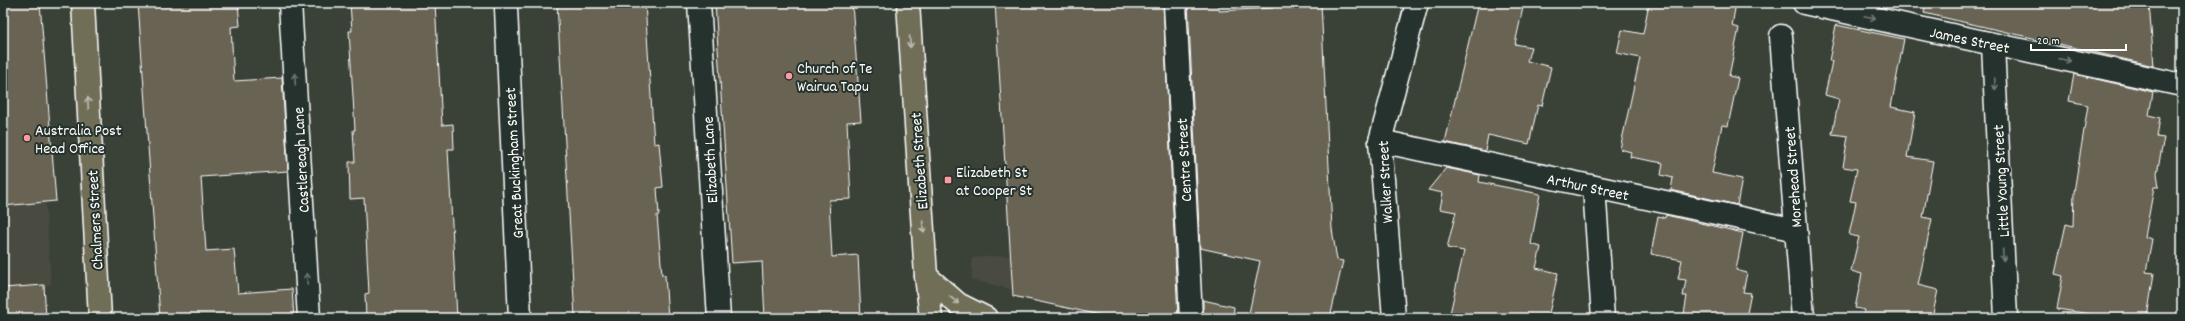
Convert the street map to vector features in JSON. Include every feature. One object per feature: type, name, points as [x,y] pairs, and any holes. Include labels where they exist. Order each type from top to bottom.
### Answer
[{"type":"main road","name":"Chalmers Street","points":[[83,3],[100,318]]},
{"type":"main road","name":"Elizabeth Street","points":[[908,3],[926,276],[931,318]]},
{"type":"main road","points":[[926,276],[958,304],[986,318]]},
{"type":"street","name":"Castlereagh Lane","points":[[290,3],[309,318]]},
{"type":"street","name":"Elizabeth Lane","points":[[699,3],[719,318]]},
{"type":"street","name":"Centre Street","points":[[1175,3],[1191,318]]},
{"type":"street","name":"Walker Street","points":[[1394,318],[1380,141],[1417,3]]},
{"type":"street","name":"James Street","points":[[1804,3],[2182,85]]},
{"type":"street","name":"Great Buckingham Street","points":[[506,8],[520,318]]},
{"type":"street","name":"Morehead Street","points":[[1781,36],[1803,318]]},
{"type":"street","name":"Little Young Street","points":[[1993,45],[2006,318]]},
{"type":"street","name":"Arthur Street","points":[[1380,141],[1796,230]]},
{"type":"street","points":[[1594,187],[1603,318]]},
{"type":"shaded area","name":"Australia Post Head Office","points":[[3,3],[32,3],[51,285],[3,289]]},
{"type":"shaded area","points":[[1114,248],[1116,313],[972,280],[972,258]]},
{"type":"building","name":"Australia Post Head Office","points":[[3,3],[40,3],[56,201],[3,206]]},
{"type":"building","points":[[138,3],[238,3],[240,26],[231,27],[234,81],[282,78],[288,171],[201,177],[206,251],[234,249],[238,293],[292,289],[294,318],[160,318]]},
{"type":"building","points":[[350,3],[435,3],[442,125],[453,124],[454,149],[448,149],[457,318],[366,318],[365,294],[369,293],[364,198],[350,199],[349,162],[355,162],[353,130],[355,130],[349,31],[352,31]]},
{"type":"building","points":[[557,3],[645,3],[654,144],[659,143],[663,187],[657,188],[659,215],[657,215],[662,275],[665,275],[668,318],[575,318]]},
{"type":"building","points":[[715,3],[852,3],[861,121],[847,122],[851,199],[829,200],[832,257],[858,255],[861,318],[765,318],[762,261],[732,263]]},
{"type":"building","points":[[995,3],[1163,3],[1178,318],[1113,318],[1013,296]]},
{"type":"building","points":[[1188,3],[1219,3],[1219,11],[1273,8],[1273,3],[1321,3],[1332,229],[1337,260],[1343,261],[1330,318],[1248,318],[1260,261],[1200,248]]},
{"type":"building","points":[[1478,3],[1524,3],[1515,44],[1531,47],[1527,61],[1551,67],[1542,106],[1538,105],[1529,144],[1488,135],[1485,151],[1445,142]]},
{"type":"building","points":[[1649,3],[1736,3],[1732,26],[1739,28],[1729,76],[1738,78],[1728,126],[1722,125],[1712,173],[1742,179],[1737,205],[1671,190],[1673,178],[1661,175],[1663,163],[1630,157],[1631,152],[1620,149],[1640,58],[1617,53],[1622,30],[1643,34]]},
{"type":"building","points":[[1926,3],[2149,3],[2154,66],[1924,13]]},
{"type":"building","points":[[1836,25],[1904,39],[1891,107],[1915,112],[1907,157],[1933,161],[1923,217],[1932,219],[1918,285],[1938,290],[1932,318],[1863,318],[1865,310],[1855,308],[1862,274],[1851,271],[1859,237],[1849,235],[1856,202],[1850,201],[1857,169],[1843,167],[1848,136],[1832,134],[1839,99],[1825,95],[1832,61],[1829,61]]},
{"type":"building","points":[[2074,74],[2153,92],[2149,115],[2160,118],[2157,137],[2164,138],[2157,173],[2159,187],[2154,187],[2145,237],[2152,239],[2146,272],[2154,273],[2147,318],[2089,318],[2090,314],[2057,309],[2063,276],[2055,274],[2066,224],[2073,226],[2074,192],[2088,105],[2069,101]]},
{"type":"building","points":[[1446,168],[1480,175],[1479,182],[1540,194],[1531,244],[1541,247],[1536,268],[1558,273],[1548,318],[1449,318],[1464,251],[1447,248],[1456,212],[1440,209],[1443,193],[1428,190]]},
{"type":"building","points":[[1666,215],[1743,233],[1736,270],[1747,273],[1743,292],[1751,293],[1746,318],[1686,318],[1686,315],[1684,314],[1687,296],[1683,296],[1686,280],[1678,279],[1682,260],[1651,254],[1658,216],[1665,218]]},
{"type":"building","points":[[44,285],[46,318],[3,318],[3,288]]},
{"type":"building","points":[[1203,300],[1234,307],[1233,318],[1203,318]]},
{"type":"place","name":"Church of Te Wairua Tapu","points":[[789,76]]},
{"type":"place","name":"Australia Post Head Office","points":[[27,138]]},
{"type":"place","name":"Elizabeth St at Cooper St","points":[[948,180]]}]
